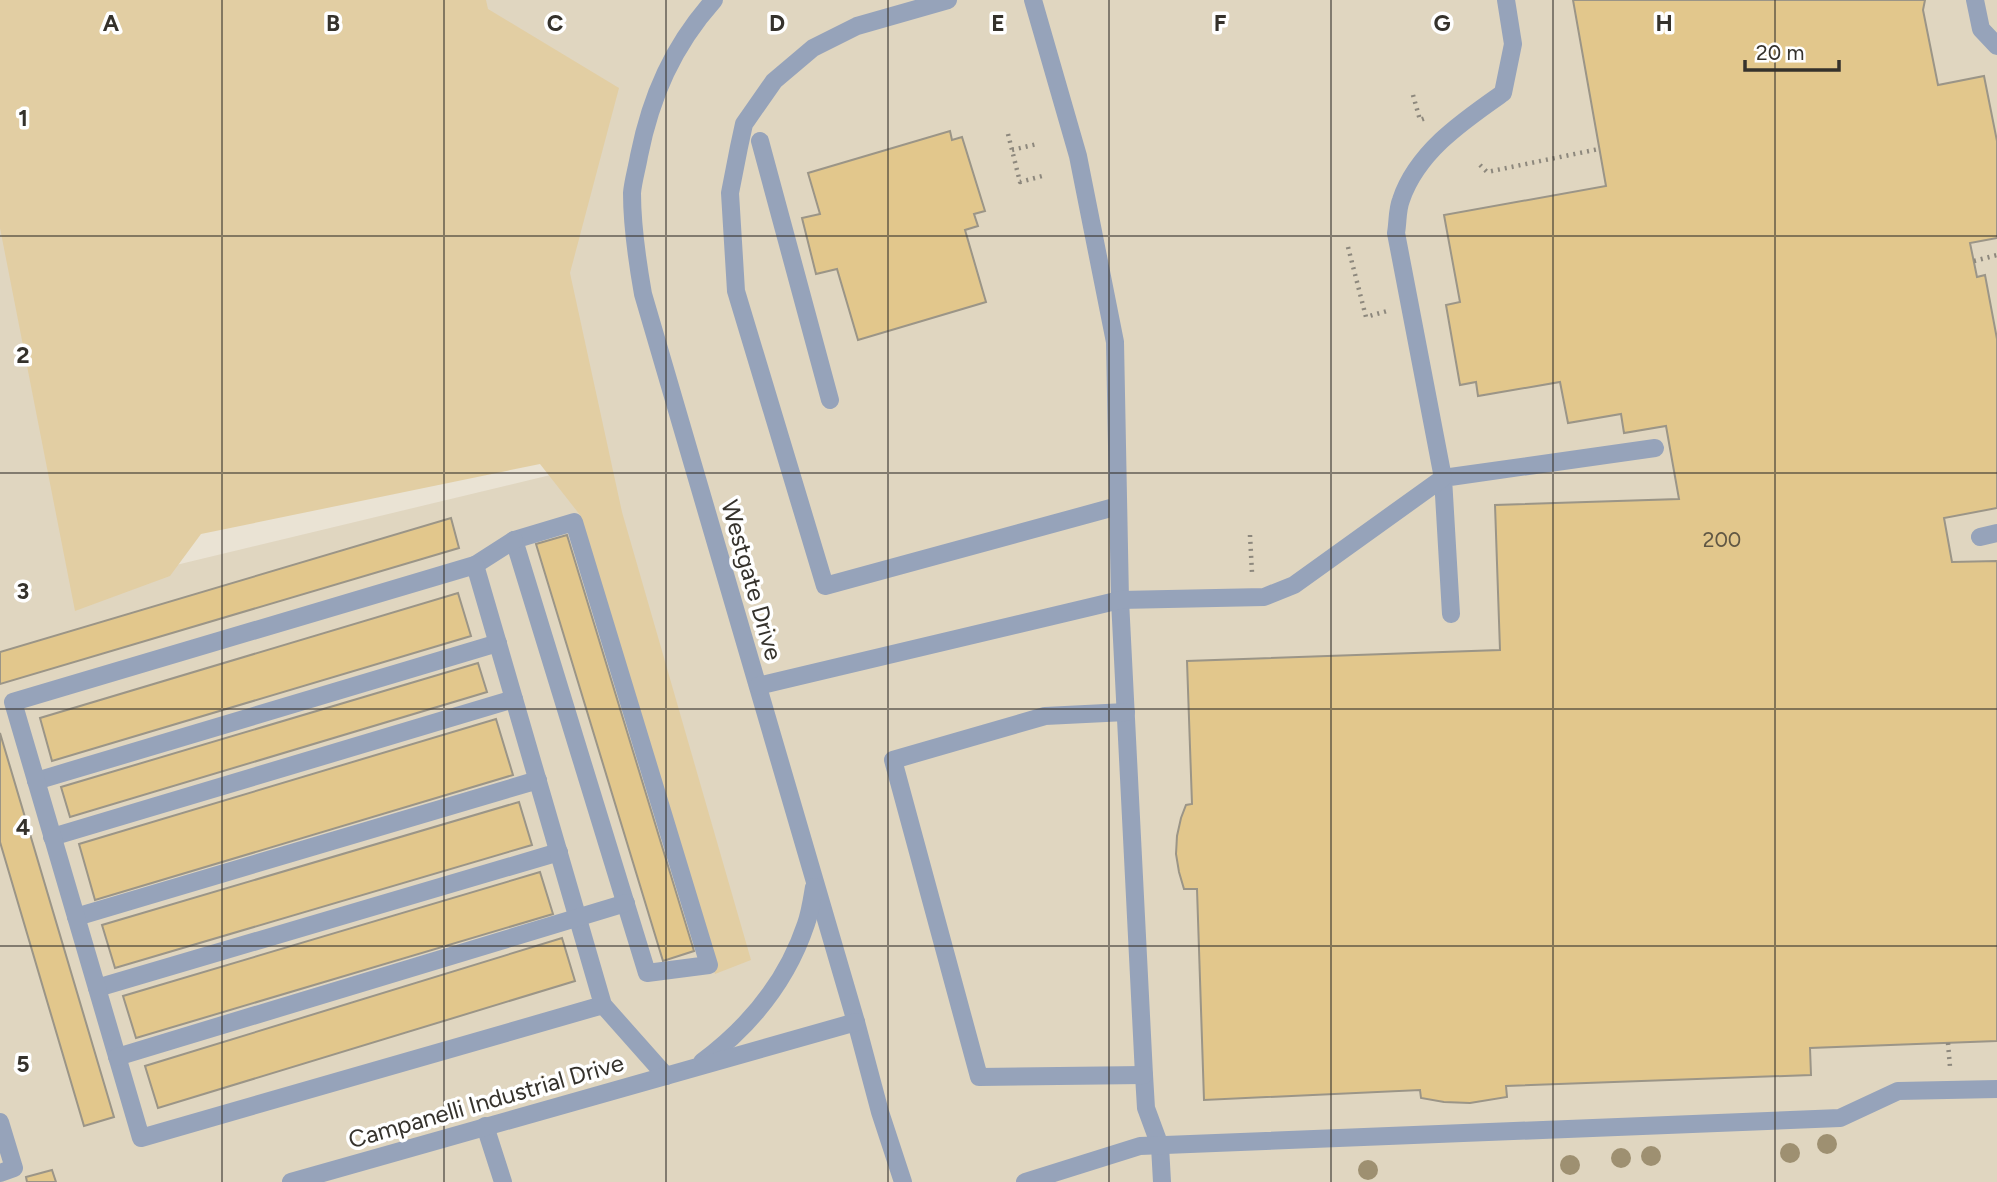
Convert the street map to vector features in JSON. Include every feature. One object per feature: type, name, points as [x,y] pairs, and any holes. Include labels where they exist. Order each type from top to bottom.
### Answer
[{"type":"street","name":"Westgate Drive","points":[[714,0],[677,48],[656,92],[643,135],[632,190],[634,247],[643,294],[880,1112],[904,1182]]},
{"type":"street","points":[[948,0],[857,26],[813,48],[774,81],[744,124],[739,147],[730,193],[736,291],[825,586],[1118,506]]},
{"type":"street","points":[[1033,0],[1078,156],[1115,342],[1120,600],[1144,1075],[1146,1108],[1160,1146],[1162,1182]]},
{"type":"street","points":[[1451,614],[1443,478],[1396,233],[1400,200],[1419,163],[1463,121],[1503,93],[1513,44],[1506,0]]},
{"type":"street","points":[[1975,0],[1982,30],[1997,46]]},
{"type":"street","points":[[761,141],[830,400]]},
{"type":"street","points":[[758,686],[1120,600],[1264,597],[1294,585],[1443,478],[1655,448]]},
{"type":"street","points":[[514,540],[648,973],[709,965],[574,522],[514,540],[475,565],[13,702],[141,1138],[603,1004]]},
{"type":"street","points":[[475,565],[603,1004],[666,1076]]},
{"type":"street","points":[[36,781],[498,643]]},
{"type":"street","points":[[52,837],[514,699]]},
{"type":"street","points":[[1126,712],[1045,716],[893,760],[979,1077],[1144,1075]]},
{"type":"street","points":[[76,917],[538,780]]},
{"type":"street","points":[[97,988],[559,852]]},
{"type":"street","name":"Campanelli Industrial Drive","points":[[694,1068],[743,1028],[766,1001],[793,956],[807,923],[815,884]]},
{"type":"street","points":[[117,1057],[626,903]]},
{"type":"street","name":"Campanelli Industrial Drive","points":[[291,1182],[856,1022]]},
{"type":"street","points":[[1025,1182],[1140,1146],[1840,1118],[1898,1091],[1997,1089]]},
{"type":"street","points":[[0,1122],[14,1168],[0,1172]]},
{"type":"street","points":[[485,1126],[503,1182]]},
{"type":"path","points":[[1413,95],[1420,120],[1437,115]]},
{"type":"path","points":[[1008,134],[1020,182],[1046,175]]},
{"type":"path","points":[[1012,150],[1037,144]]},
{"type":"path","points":[[1480,165],[1487,172],[1599,149]]},
{"type":"path","points":[[1348,247],[1366,317],[1395,309]]},
{"type":"path","points":[[1974,261],[1997,256]]},
{"type":"path","points":[[1250,536],[1252,574]]},
{"type":"shaded area","points":[[0,0],[486,0],[488,9],[619,88],[570,273],[622,512],[751,960],[715,974],[580,515],[540,464],[201,534],[170,576],[75,611],[0,228]]},
{"type":"shaded area","points":[[472,0],[1997,0],[1997,1182],[0,1182],[0,95],[97,584],[592,465]]},
{"type":"building","points":[[1573,0],[1925,0],[1923,10],[1938,85],[1984,76],[1997,141],[1997,238],[1970,243],[1977,277],[1985,275],[1997,339],[1997,508],[1944,518],[1952,562],[1997,561],[1997,1041],[1810,1048],[1811,1075],[1506,1086],[1507,1097],[1470,1103],[1421,1098],[1420,1090],[1204,1100],[1197,889],[1184,889],[1176,854],[1181,818],[1186,805],[1192,804],[1187,661],[1500,650],[1495,505],[1679,499],[1666,426],[1624,433],[1621,414],[1568,423],[1560,382],[1478,396],[1476,382],[1460,385],[1446,305],[1460,302],[1444,215],[1606,186]]},
{"type":"building","points":[[950,131],[952,140],[962,137],[985,211],[974,214],[978,226],[965,230],[986,302],[858,340],[837,269],[816,274],[802,218],[820,214],[808,173]]},
{"type":"building","points":[[451,518],[459,548],[0,684],[0,652]]},
{"type":"building","points":[[567,535],[694,951],[663,961],[536,544]]},
{"type":"building","points":[[458,593],[471,636],[52,761],[40,718]]},
{"type":"building","points":[[478,663],[487,692],[70,817],[61,787]]},
{"type":"building","points":[[496,719],[513,775],[95,900],[79,844]]},
{"type":"building","points":[[0,733],[114,1117],[84,1126],[0,842]]},
{"type":"building","points":[[519,802],[532,845],[115,968],[102,925]]},
{"type":"building","points":[[540,872],[553,914],[136,1038],[123,996]]},
{"type":"building","points":[[562,938],[575,981],[158,1108],[145,1066]]},
{"type":"building","points":[[52,1170],[56,1182],[27,1182],[26,1177]]}]
